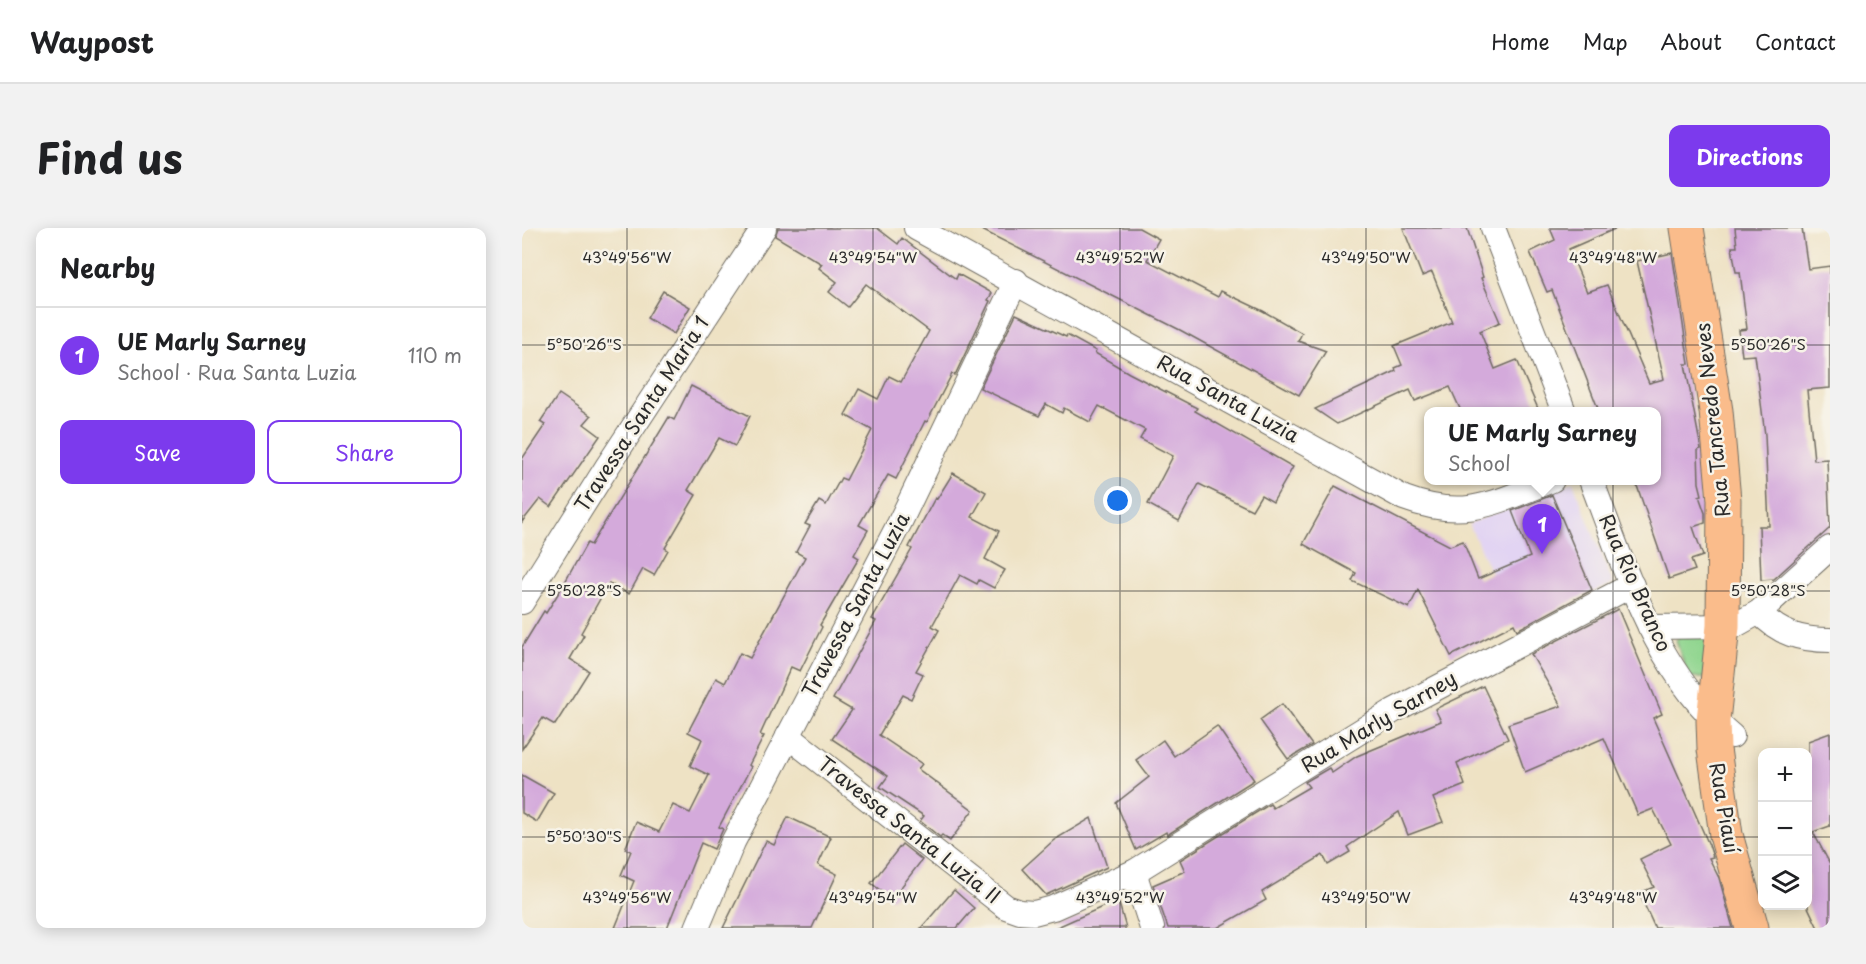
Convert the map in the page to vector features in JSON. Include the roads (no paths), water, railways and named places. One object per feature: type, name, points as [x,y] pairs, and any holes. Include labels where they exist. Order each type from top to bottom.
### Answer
[{"type":"main road","name":"Rua Tancredo Neves","points":[[1687,228],[1716,411],[1738,621]]},
{"type":"main road","name":"Rua Tancredo Neves","points":[[1697,228],[1726,410],[1734,499],[1738,621],[1722,729]]},
{"type":"main road","name":"Rua Piauí","points":[[1722,729],[1758,872]]},
{"type":"main road","name":"Rua Piauí","points":[[1722,729],[1717,776],[1726,835],[1752,928]]},
{"type":"main road","points":[[1769,910],[1775,928]]},
{"type":"street","name":"Travessa Santa Maria 1","points":[[522,602],[613,457],[764,228]]},
{"type":"street","name":"Rua Santa Luzia","points":[[916,228],[1016,281],[1404,498],[1421,505],[1455,511],[1485,506],[1539,485]]},
{"type":"street","points":[[1493,228],[1562,407]]},
{"type":"street","name":"Travessa Santa Luzia","points":[[697,928],[734,842],[899,524],[1016,281]]},
{"type":"street","name":"Rua Rio Branco","points":[[1593,485],[1650,627],[1690,696],[1722,729]]},
{"type":"street","points":[[1738,621],[1830,548]]},
{"type":"street","name":"Rua Marly Sarney","points":[[1134,872],[1393,711],[1632,585]]},
{"type":"street","points":[[1650,627],[1738,621],[1768,622],[1800,638],[1830,640]]},
{"type":"street","name":"Travessa Santa Luzia II","points":[[788,736],[1006,907],[1020,912],[1034,913],[1053,908],[1134,872]]},
{"type":"street","points":[[1134,872],[1152,928]]},
{"type":"place","name":"UE Marly Sarney","points":[[1542,554]]}]
